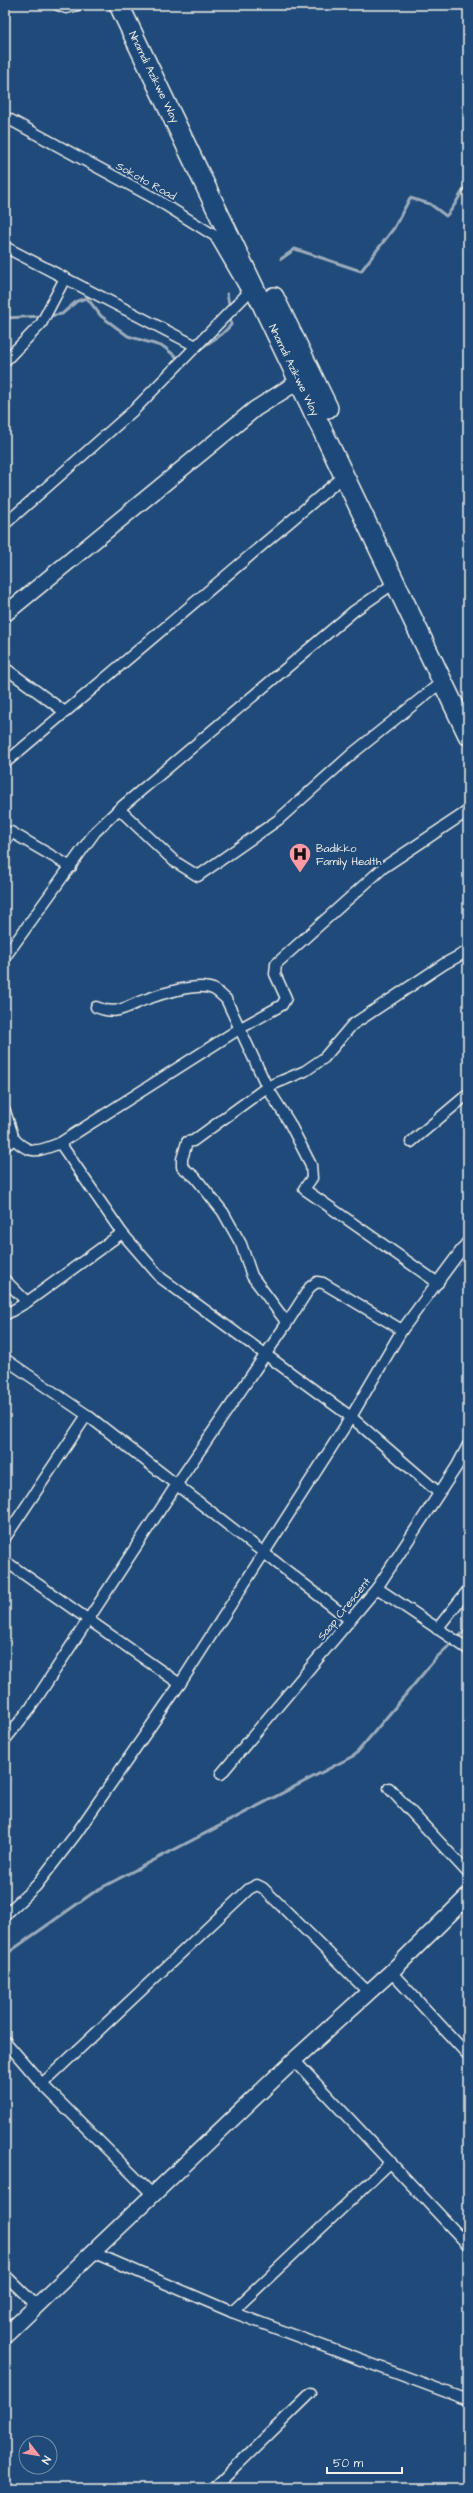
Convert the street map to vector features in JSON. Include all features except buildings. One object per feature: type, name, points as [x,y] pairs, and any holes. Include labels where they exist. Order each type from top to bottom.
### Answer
[{"type":"highway","name":"Nnamdi Azikwe Way","points":[[119,5],[468,706]]},
{"type":"highway","name":"Nnamdi Azikwe Way","points":[[134,5],[305,377],[345,475],[468,735]]},
{"type":"street","points":[[58,5],[66,8],[78,5]]},
{"type":"street","name":"Sokoto Road","points":[[5,117],[154,198],[215,236],[248,293],[196,346]]},
{"type":"street","points":[[5,247],[196,346],[134,410],[5,524]]},
{"type":"street","points":[[5,361],[43,320],[65,278]]},
{"type":"street","points":[[7,608],[254,409],[305,377]]},
{"type":"street","points":[[5,763],[345,475]]},
{"type":"street","points":[[5,957],[71,867],[94,832],[119,809],[354,611],[396,582]]},
{"type":"street","points":[[5,668],[65,712]]},
{"type":"street","points":[[119,809],[174,861],[198,876],[278,820],[353,753],[443,681]]},
{"type":"street","points":[[5,1111],[14,1139],[24,1150],[35,1151],[60,1143],[285,1002],[286,998],[275,974],[276,964],[384,867],[468,811]]},
{"type":"street","points":[[5,842],[11,832],[71,867]]},
{"type":"street","points":[[288,1323],[252,1276],[241,1244],[223,1212],[195,1177],[182,1167],[182,1159],[187,1142],[194,1141],[266,1087],[305,1071],[324,1058],[352,1025],[444,964],[468,951]]},
{"type":"street","points":[[96,1007],[104,1010],[124,1010],[143,1000],[196,986],[213,989],[226,999],[266,1087],[289,1122],[311,1165],[312,1178],[304,1189],[438,1283]]},
{"type":"street","points":[[411,1142],[468,1094]]},
{"type":"street","points":[[5,1146],[14,1139]]},
{"type":"street","points":[[60,1143],[122,1233],[161,1278],[351,1417],[439,1493]]},
{"type":"street","points":[[5,1315],[27,1302],[122,1233]]},
{"type":"street","points":[[5,1915],[36,1886],[76,1834],[180,1684],[264,1550],[351,1417],[402,1330],[468,1241]]},
{"type":"street","points":[[5,1280],[27,1302]]},
{"type":"street","points":[[5,1740],[31,1707],[177,1484],[265,1354],[288,1323],[310,1287],[317,1282],[402,1330]]},
{"type":"street","points":[[5,1359],[87,1415],[264,1550],[350,1620]]},
{"type":"street","points":[[5,1538],[87,1415]]},
{"type":"street","name":"Saap Crescent","points":[[221,1774],[264,1719],[377,1588],[439,1493],[468,1445]]},
{"type":"street","points":[[5,1562],[89,1619],[180,1684]]},
{"type":"street","points":[[377,1588],[437,1629],[464,1645]]},
{"type":"street","points":[[437,1629],[468,1590]]},
{"type":"street","points":[[389,1788],[468,1873]]},
{"type":"street","points":[[42,2084],[249,1889],[257,1885],[263,1888],[368,1992]]},
{"type":"street","points":[[5,2336],[294,2060],[391,1972],[468,1896]]},
{"type":"street","points":[[391,1972],[468,2055]]},
{"type":"street","points":[[5,2041],[42,2084],[153,2195]]},
{"type":"street","points":[[294,2060],[468,2245]]},
{"type":"street","points":[[232,2312],[391,2162]]},
{"type":"street","points":[[92,2252],[232,2312],[468,2400]]},
{"type":"street","points":[[5,2275],[37,2306]]},
{"type":"street","points":[[214,2488],[311,2394]]},
{"type":"waterway","points":[[281,259],[295,249],[361,271],[394,228],[410,198],[430,204],[446,216],[468,184]]},
{"type":"waterway","points":[[227,294],[230,309]]},
{"type":"waterway","points":[[49,316],[62,314],[77,301],[87,298],[101,316],[128,336],[164,347],[180,360]]},
{"type":"waterway","points":[[201,348],[222,334],[231,325],[230,315]]},
{"type":"waterway","points":[[5,318],[43,316]]},
{"type":"waterway","points":[[5,1955],[97,1890],[355,1755],[437,1657],[468,1628]]},
{"type":"place","name":"Badikko Family Health","points":[[300,874]]}]
